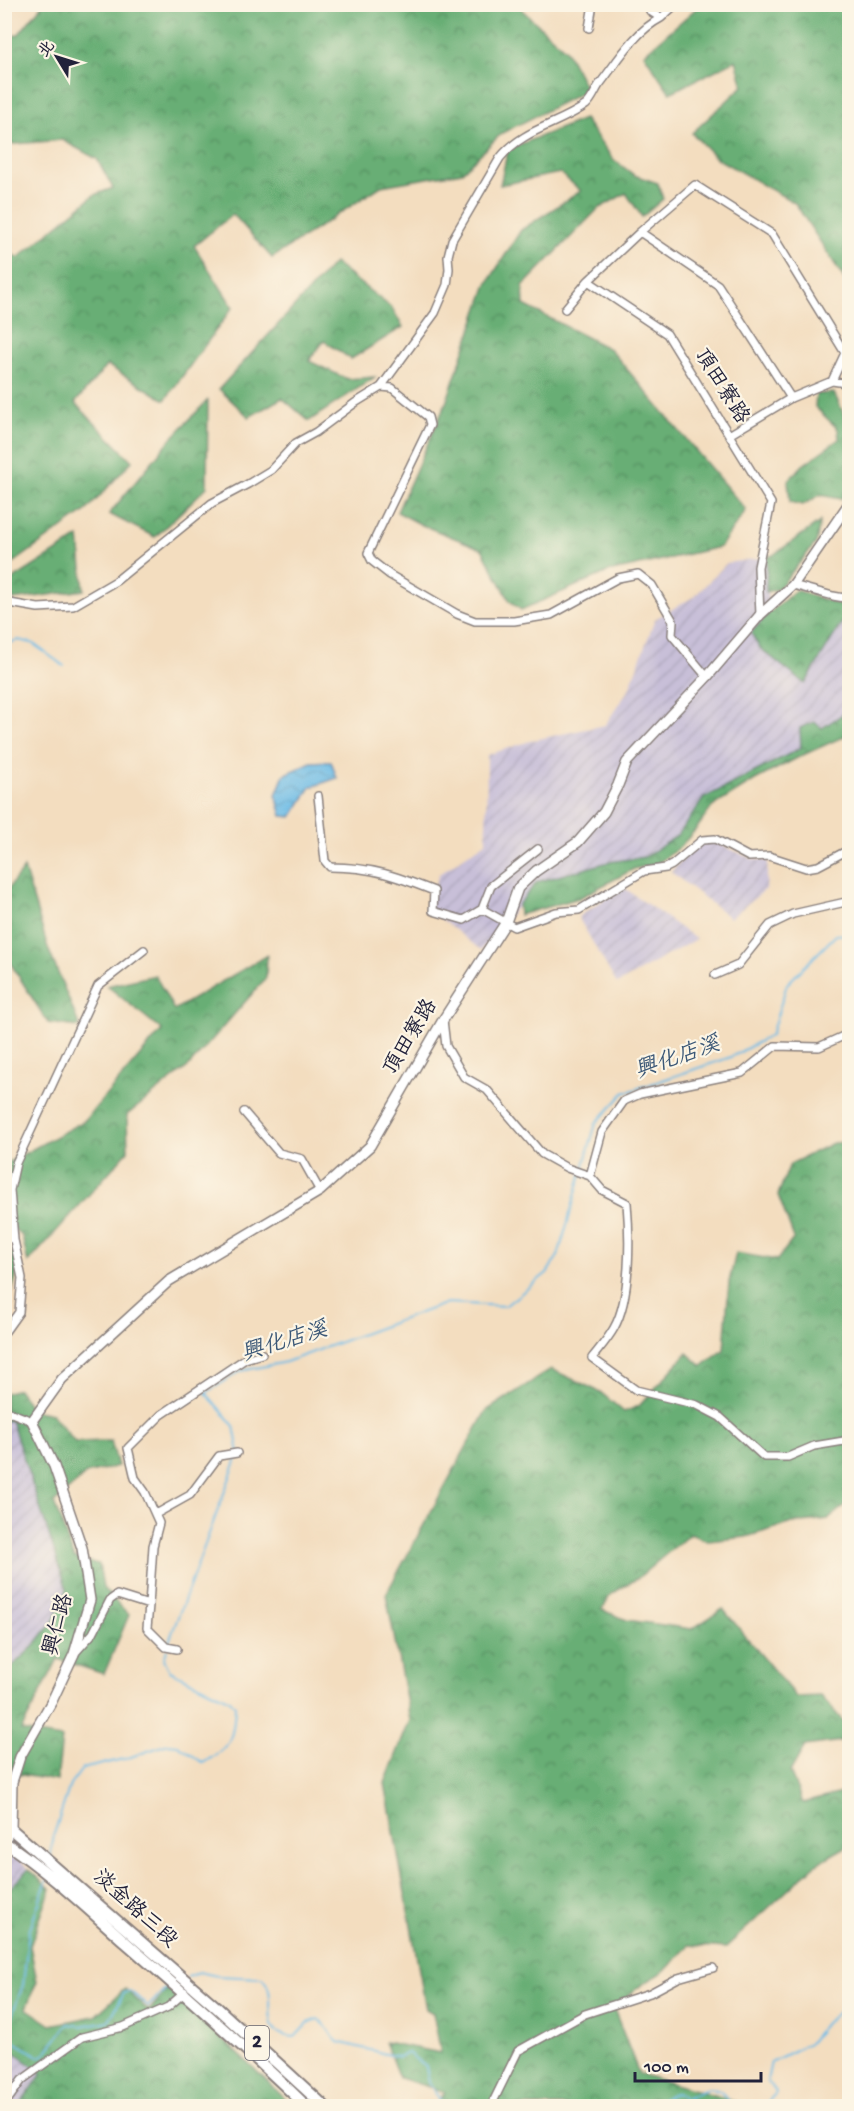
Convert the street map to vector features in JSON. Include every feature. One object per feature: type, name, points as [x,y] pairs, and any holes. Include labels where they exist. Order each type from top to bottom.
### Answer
[{"type":"main road","name":"2","points":[[8,1828],[41,1862]]},
{"type":"main road","name":"2","points":[[4,1842],[41,1862]]},
{"type":"main road","name":"淡金路三段","points":[[41,1862],[185,1988]]},
{"type":"main road","name":"2","points":[[185,1988],[306,2106]]},
{"type":"main road","name":"2","points":[[185,1988],[324,2106]]},
{"type":"street","points":[[589,28],[593,4]]},
{"type":"street","points":[[648,4],[650,11],[661,18]]},
{"type":"street","points":[[4,602],[38,608],[73,606],[116,581],[212,502],[271,470],[296,443],[316,432],[381,387],[435,313],[447,285],[448,256],[452,240],[500,158],[523,136],[588,104],[631,43],[652,22],[661,18],[676,4]]},
{"type":"street","points":[[565,309],[588,281],[695,185],[772,234],[845,353],[832,381]]},
{"type":"street","points":[[640,232],[718,285],[791,398]]},
{"type":"street","name":"頂田寮路","points":[[588,281],[667,334],[771,503],[758,567],[760,615]]},
{"type":"street","points":[[729,435],[791,398],[832,381],[846,383],[849,376]]},
{"type":"street","points":[[381,387],[392,388],[428,417],[430,424],[368,553],[372,561],[390,575],[457,615],[475,621],[514,621],[551,615],[618,578],[638,574],[652,585],[673,621],[672,635],[707,677]]},
{"type":"street","name":"頂田寮路","points":[[32,1421],[62,1378],[169,1281],[320,1191],[370,1146],[443,1020],[506,922],[518,888],[536,871],[578,842],[604,812],[627,762],[707,677],[760,615],[793,585],[849,502]]},
{"type":"street","points":[[793,585],[849,599]]},
{"type":"street","points":[[318,796],[325,861],[330,867],[356,867],[392,874],[434,891],[433,911],[464,920],[482,909],[491,886],[538,849]]},
{"type":"street","points":[[482,909],[514,927],[556,912],[579,910],[644,871],[672,865],[702,840],[715,839],[749,857],[769,856],[806,868],[818,866],[849,849]]},
{"type":"street","points":[[715,975],[738,964],[770,925],[793,914],[849,901]]},
{"type":"street","points":[[4,1333],[19,1312],[22,1278],[14,1240],[10,1190],[16,1163],[98,986],[144,950]]},
{"type":"street","points":[[443,1020],[446,1046],[464,1077],[487,1090],[542,1154],[567,1168],[591,1176],[602,1190],[627,1203],[629,1228],[625,1295],[615,1327],[592,1359],[636,1390],[697,1405],[720,1417],[764,1457],[788,1457],[814,1446],[849,1440]]},
{"type":"street","points":[[591,1176],[602,1132],[624,1101],[640,1094],[742,1072],[775,1046],[819,1047],[849,1033]]},
{"type":"street","points":[[244,1112],[279,1153],[302,1159],[320,1191]]},
{"type":"street","points":[[4,1235],[14,1240]]},
{"type":"street","points":[[177,1649],[166,1647],[147,1628],[153,1546],[159,1523],[145,1492],[135,1479],[128,1448],[160,1415],[244,1359],[262,1354]]},
{"type":"street","points":[[4,1410],[32,1421]]},
{"type":"street","name":"興仁路","points":[[8,1828],[12,1782],[20,1757],[52,1701],[74,1654],[90,1600],[82,1548],[54,1466],[32,1421]]},
{"type":"street","points":[[156,1514],[190,1495],[219,1456],[237,1453]]},
{"type":"street","points":[[74,1654],[93,1633],[110,1600],[117,1595],[148,1605]]},
{"type":"street","points":[[4,1842],[8,1828]]},
{"type":"street","points":[[491,2106],[518,2051],[585,2014],[650,1993],[678,1978],[713,1968]]},
{"type":"street","points":[[4,2105],[22,2080],[82,2037],[123,2027],[168,2007],[185,1988]]},
{"type":"shaded area","points":[[767,557],[768,614],[805,684],[842,622],[849,625],[849,710],[821,728],[801,748],[704,798],[678,835],[645,857],[609,862],[537,882],[481,950],[427,908],[439,874],[486,842],[487,755],[533,740],[605,725],[629,689],[655,619],[695,596],[727,563]]},
{"type":"shaded area","points":[[714,842],[753,859],[768,861],[766,889],[730,918],[671,872],[686,855],[701,844]]},
{"type":"shaded area","points":[[623,887],[696,939],[617,984],[578,917]]},
{"type":"shaded area","points":[[11,1420],[68,1589],[54,1620],[33,1647],[5,1673],[4,1421]]},
{"type":"shaded area","points":[[5,1848],[29,1869],[5,1893]]},
{"type":"shaded area","points":[[4,2044],[42,2074],[19,2106],[5,2106]]},
{"type":"green space","points":[[43,4],[520,5],[523,11],[565,49],[587,90],[502,133],[462,172],[381,186],[272,258],[233,214],[194,246],[233,307],[165,400],[107,365],[75,403],[132,461],[87,510],[5,569],[5,250],[18,258],[94,195],[113,188],[97,159],[62,140],[5,145],[5,36],[18,35]]},
{"type":"green space","points":[[700,5],[849,5],[849,286],[795,203],[716,158],[692,133],[743,86],[736,60],[670,93],[644,54]]},
{"type":"green space","points":[[584,119],[613,159],[634,175],[658,183],[663,199],[642,217],[626,193],[598,209],[523,286],[524,305],[610,349],[746,510],[720,547],[608,572],[521,610],[510,601],[482,549],[422,525],[397,512],[446,403],[487,284],[521,230],[581,191],[560,173],[500,185],[508,149]]},
{"type":"green space","points":[[334,263],[392,308],[403,327],[351,359],[324,341],[309,361],[347,379],[375,377],[309,421],[282,398],[249,417],[219,389]]},
{"type":"green space","points":[[834,393],[849,425],[849,490],[841,499],[820,495],[803,505],[790,502],[788,481],[803,465],[839,439],[838,429],[815,407],[816,394]]},
{"type":"green space","points":[[208,400],[207,487],[155,537],[109,514],[170,440]]},
{"type":"green space","points":[[820,522],[816,543],[778,589],[766,592],[767,557]]},
{"type":"green space","points":[[79,537],[84,590],[13,600],[7,583]]},
{"type":"green space","points":[[796,590],[849,608],[849,625],[842,622],[805,684],[760,648],[751,633],[768,614]]},
{"type":"green space","points":[[849,710],[849,736],[803,755],[755,780],[712,807],[680,847],[658,863],[634,869],[579,898],[519,915],[518,905],[537,882],[609,862],[645,857],[678,835],[704,798],[801,748],[800,728],[814,722],[822,728]]},
{"type":"green space","points":[[24,868],[48,948],[80,1027],[48,1023],[9,961],[5,963],[4,894]]},
{"type":"green space","points":[[267,955],[266,978],[189,1066],[127,1115],[128,1151],[28,1263],[22,1236],[5,1221],[4,1158],[9,1162],[84,1121],[162,1030],[107,986],[155,975],[174,1010]]},
{"type":"green space","points":[[849,1142],[849,1501],[829,1519],[792,1523],[746,1537],[708,1541],[690,1534],[638,1578],[610,1595],[602,1610],[627,1620],[692,1629],[723,1609],[796,1697],[821,1696],[849,1728],[849,1740],[805,1746],[790,1772],[803,1803],[849,1791],[849,1845],[816,1864],[725,1948],[689,1945],[667,1969],[637,1988],[614,2009],[639,2074],[735,2101],[737,2106],[436,2106],[445,2092],[399,2078],[385,2042],[441,2053],[433,2013],[426,2009],[385,1783],[410,1720],[386,1594],[486,1411],[551,1369],[600,1392],[624,1412],[639,1406],[687,1353],[702,1366],[724,1350],[729,1282],[736,1253],[777,1260],[794,1238],[778,1195],[790,1164],[833,1143]]},
{"type":"green space","points":[[5,1242],[19,1266],[5,1315]]},
{"type":"green space","points":[[18,1389],[32,1410],[52,1414],[75,1442],[111,1441],[118,1466],[86,1474],[54,1503],[74,1558],[99,1564],[103,1588],[129,1615],[104,1674],[58,1659],[21,1731],[62,1738],[57,1781],[5,1772],[5,1706],[8,1704],[5,1673],[33,1647],[54,1620],[67,1589],[11,1420],[5,1421],[5,1393]]},
{"type":"green space","points":[[29,1869],[51,1889],[30,1946],[37,1981],[26,2008],[51,2025],[95,2016],[125,1989],[149,2011],[168,1988],[292,2106],[19,2106],[42,2074],[5,2044],[5,1893]]},
{"type":"water","points":[[331,761],[337,778],[311,787],[292,817],[282,816],[276,795],[284,775],[311,762]]},
{"type":"waterway","points":[[4,645],[18,640],[32,643],[64,666]]},
{"type":"waterway","name":"興化店溪","points":[[168,1644],[239,1453],[234,1426],[206,1393],[241,1371],[286,1362],[447,1303],[505,1306],[547,1273],[558,1256],[596,1123],[624,1093],[731,1057],[771,1035],[787,984],[836,935],[850,934]]},
{"type":"waterway","name":"興化店溪","points":[[50,1859],[54,1834],[70,1785],[82,1769],[128,1758],[168,1744],[178,1745],[203,1763],[220,1752],[229,1740],[232,1734],[235,1706],[230,1700],[170,1671],[164,1659],[167,1650]]},
{"type":"waterway","name":"興化店溪","points":[[4,2036],[23,1985],[29,1931],[47,1880]]},
{"type":"waterway","points":[[188,1977],[199,1972],[217,1976],[262,1978],[270,1995],[271,2022],[275,2030],[282,2035],[295,2037],[308,2023],[318,2019],[338,2042],[398,2057],[408,2053],[426,2067],[429,2083],[444,2106]]},
{"type":"waterway","points":[[5,2036],[40,2057],[45,2054],[68,2024],[81,2026],[109,2021],[124,1993],[130,1991],[148,2006],[170,1986]]},
{"type":"waterway","points":[[764,2106],[776,2093],[767,2081],[771,2062],[809,2043],[826,2022],[850,2004]]},
{"type":"waterway","points":[[648,2106],[672,2094],[677,2093],[685,2098],[709,2088],[720,2091],[728,2099],[728,2106]]}]
